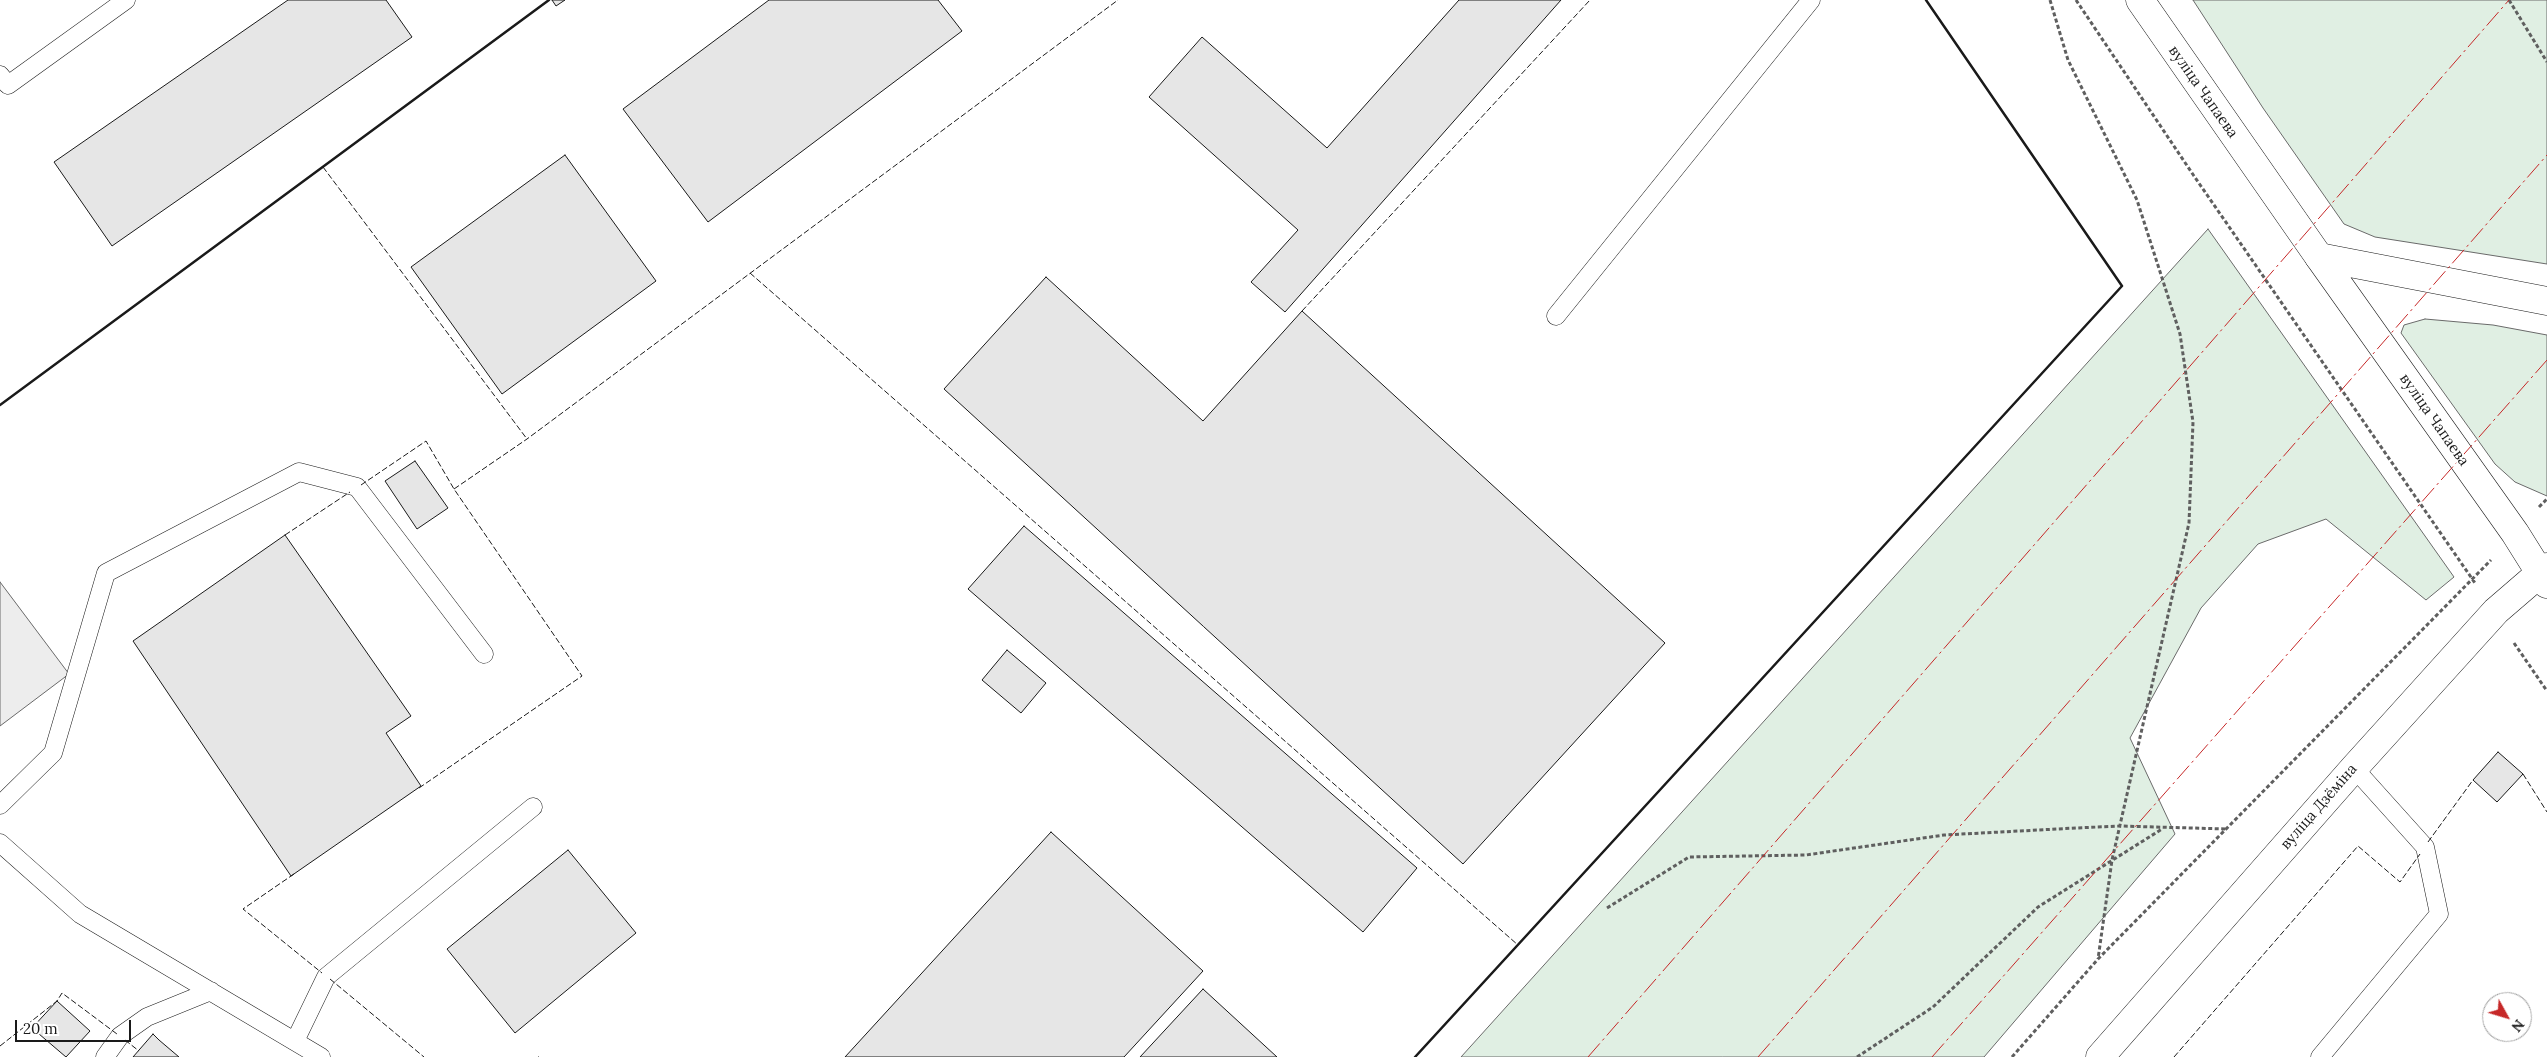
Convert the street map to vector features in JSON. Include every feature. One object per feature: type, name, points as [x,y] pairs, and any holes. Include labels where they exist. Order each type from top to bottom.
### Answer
[{"type":"main road","name":"вуліца Чапаева","points":[[2140,0],[2544,575]]},
{"type":"main road","points":[[2319,257],[2547,301]]},
{"type":"main road","name":"вуліца Дзёміна","points":[[2100,1057],[2354,768],[2496,611],[2544,575]]},
{"type":"lane","points":[[0,75],[8,85],[126,0]]},
{"type":"lane","points":[[1556,316],[1811,0]]},
{"type":"lane","points":[[0,805],[53,753],[106,573],[299,472],[357,487],[484,654]]},
{"type":"lane","points":[[2320,1057],[2439,914],[2425,846],[2354,768]]},
{"type":"lane","points":[[295,1041],[326,977],[533,807]]},
{"type":"lane","points":[[0,843],[80,914],[321,1057]]},
{"type":"lane","points":[[105,1057],[120,1036],[148,1017],[211,991]]},
{"type":"path","points":[[2050,0],[2068,60],[2137,200],[2180,334],[2193,422],[2189,523],[2112,860],[2098,960]]},
{"type":"path","points":[[2012,1057],[2098,960],[2472,580],[2076,0]]},
{"type":"path","points":[[2509,0],[2547,62]]},
{"type":"path","points":[[1607,908],[1689,857],[1806,855],[1944,836],[2120,826],[2228,829]]},
{"type":"path","points":[[1857,1057],[1933,1007],[2038,907],[2162,828]]},
{"type":"green space","points":[[2193,0],[2547,0],[2547,264],[2375,237],[2344,224],[2263,108]]},
{"type":"green space","points":[[2208,229],[2454,577],[2426,600],[2326,519],[2258,544],[2201,608],[2130,738],[2175,834],[1984,1057],[1461,1057]]},
{"type":"green space","points":[[2425,319],[2493,325],[2547,335],[2547,496],[2515,482],[2495,464],[2401,333],[2404,325]]},
{"type":"shaded area","points":[[0,582],[69,674],[0,726]]},
{"type":"building","points":[[288,0],[386,0],[412,37],[112,246],[54,162]]},
{"type":"building","points":[[552,0],[565,0],[556,6]]},
{"type":"building","points":[[769,0],[938,0],[962,31],[708,222],[623,109]]},
{"type":"building","points":[[1459,0],[1561,0],[1285,312],[1251,282],[1298,230],[1149,97],[1202,37],[1327,148]]},
{"type":"building","points":[[565,155],[656,281],[502,394],[411,267]]},
{"type":"building","points":[[1046,277],[1203,421],[1302,311],[1665,643],[1463,864],[944,389]]},
{"type":"building","points":[[415,461],[448,508],[417,529],[385,481]]},
{"type":"building","points":[[1024,526],[1417,868],[1363,932],[968,589]]},
{"type":"building","points":[[285,535],[411,716],[386,733],[421,786],[291,876],[133,641]]},
{"type":"building","points":[[1007,650],[1046,683],[1021,713],[982,680]]},
{"type":"building","points":[[2498,752],[2523,774],[2497,802],[2473,780]]},
{"type":"building","points":[[1051,832],[1203,971],[1124,1057],[845,1057]]},
{"type":"building","points":[[568,850],[636,933],[515,1033],[447,949]]},
{"type":"building","points":[[1203,989],[1277,1057],[1140,1057]]},
{"type":"building","points":[[57,1001],[90,1031],[66,1057],[32,1028]]},
{"type":"building","points":[[153,1034],[159,1040],[179,1057],[133,1057]]},
{"type":"fence","points":[[454,489],[527,439],[1118,0]]},
{"type":"fence","points":[[1302,311],[1590,0]]},
{"type":"fence","points":[[323,167],[527,439]]},
{"type":"fence","points":[[750,273],[1518,945]]},
{"type":"fence","points":[[361,485],[426,441],[454,489],[582,676],[419,788]]},
{"type":"fence","points":[[285,535],[350,492]]},
{"type":"fence","points":[[2523,774],[2547,812]]},
{"type":"fence","points":[[2428,842],[2473,780]]},
{"type":"fence","points":[[2174,1057],[2358,846],[2400,882],[2420,854]]},
{"type":"fence","points":[[294,874],[243,909],[322,973]]},
{"type":"fence","points":[[330,979],[424,1057]]},
{"type":"fence","points":[[0,1046],[57,1001],[62,993],[117,1034]]},
{"type":"fence","points":[[125,1040],[139,1051]]},
{"type":"wall","points":[[0,405],[549,0]]},
{"type":"wall","points":[[1415,1057],[2122,286],[1926,0]]},
{"type":"power","points":[[1588,1057],[2509,0]]},
{"type":"power","points":[[1758,1057],[2547,155]]},
{"type":"power","points":[[1932,1057],[2547,360]]}]
